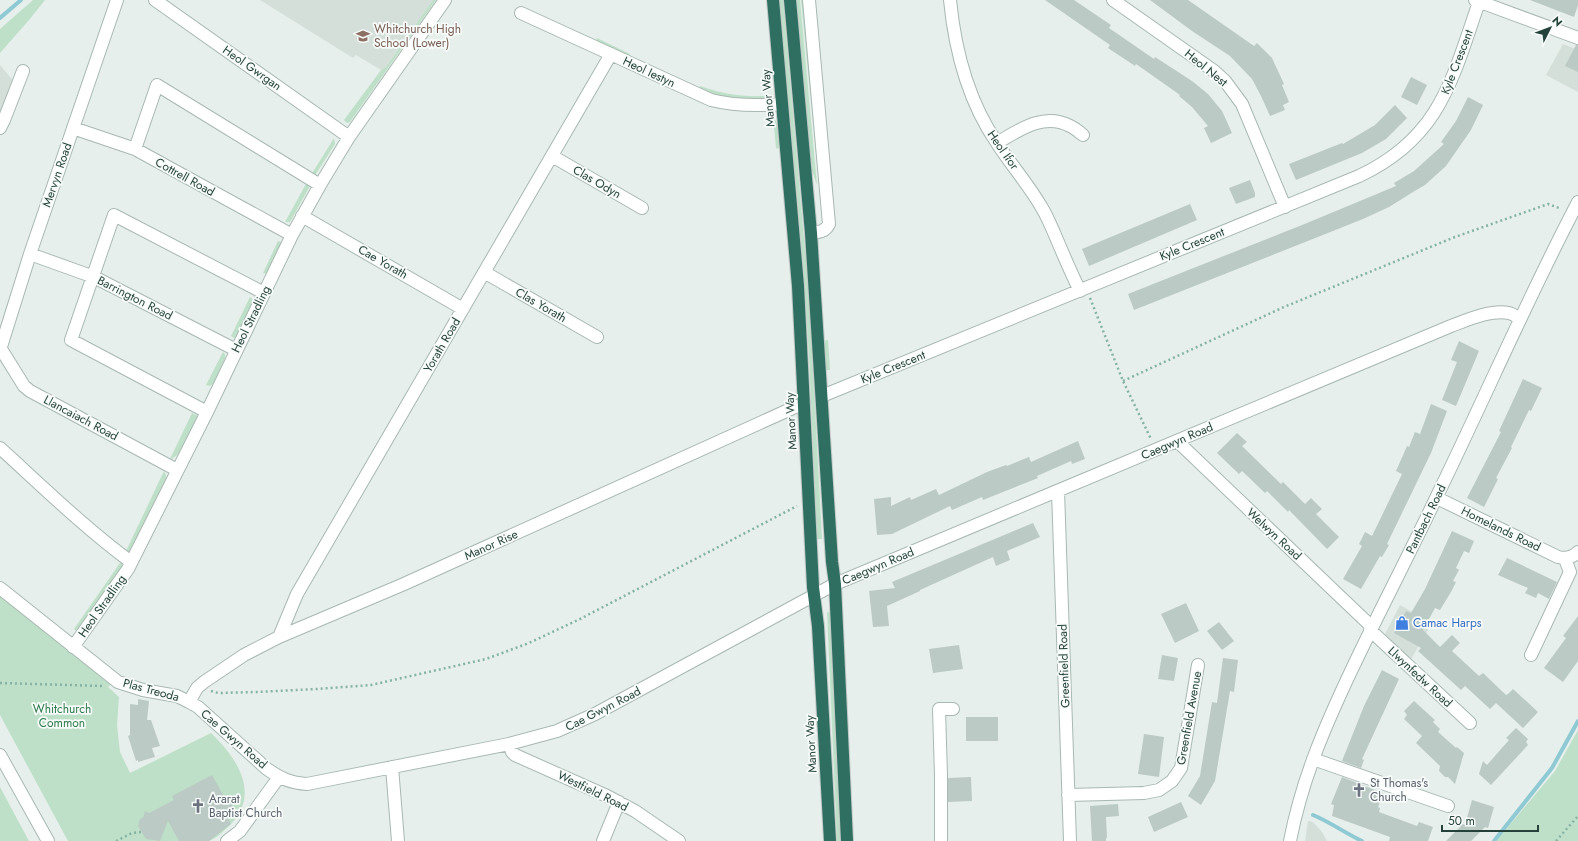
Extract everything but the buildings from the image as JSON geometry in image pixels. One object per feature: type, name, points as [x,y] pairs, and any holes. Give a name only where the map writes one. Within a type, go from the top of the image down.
[{"type":"highway","name":"Manor Way","points":[[773,0],[793,222],[814,596],[818,618],[830,841]]},
{"type":"highway","points":[[790,0],[811,233],[832,562],[835,584],[848,841]]},
{"type":"street","name":"Mervyn Road","points":[[0,350],[3,329],[117,0]]},
{"type":"street","name":"Heol Gwrgan","points":[[155,0],[349,136]]},
{"type":"street","name":"Heol Stradling","points":[[73,647],[122,578],[131,562],[207,412],[302,216],[349,136],[445,0]]},
{"type":"street","points":[[809,0],[829,224],[823,231],[811,233]]},
{"type":"street","name":"Heol Ifor","points":[[950,0],[954,33],[966,80],[976,105],[997,143],[1044,210],[1084,294]]},
{"type":"street","name":"Heol Nest","points":[[1113,0],[1214,71],[1225,81],[1242,104],[1285,207]]},
{"type":"street","points":[[1477,1],[1578,38]]},
{"type":"street","name":"Kyle Crescent","points":[[822,396],[1084,294],[1373,170],[1400,151],[1416,137],[1428,123],[1444,95],[1477,1]]},
{"type":"street","name":"Heol Iestyn","points":[[521,13],[711,100],[726,104],[748,106],[782,104]]},
{"type":"street","name":"Yorath Road","points":[[279,637],[297,594],[611,54]]},
{"type":"street","points":[[0,128],[23,71]]},
{"type":"street","points":[[135,149],[157,85],[320,185]]},
{"type":"street","points":[[997,143],[1031,124],[1044,121],[1058,121],[1064,123],[1083,135]]},
{"type":"street","name":"Cottrell Road","points":[[73,128],[135,149],[292,235]]},
{"type":"street","name":"Clas Odyn","points":[[552,156],[642,208]]},
{"type":"street","name":"Pantbach Road","points":[[1290,841],[1296,810],[1312,759],[1341,693],[1436,498],[1520,319],[1578,202]]},
{"type":"street","points":[[207,412],[71,340],[94,277],[114,215],[264,293]]},
{"type":"street","name":"Cae Yorath","points":[[302,216],[463,309]]},
{"type":"street","name":"Barrington Road","points":[[30,254],[94,277],[236,350]]},
{"type":"street","name":"Clas Yorath","points":[[484,272],[597,337]]},
{"type":"street","name":"Caegwyn Road","points":[[835,584],[1472,318],[1501,312],[1509,313],[1520,319]]},
{"type":"street","name":"Llancaiach Road","points":[[0,350],[24,386],[30,391],[177,470]]},
{"type":"street","name":"Manor Rise","points":[[190,702],[197,688],[213,675],[244,655],[279,637],[404,584],[804,403]]},
{"type":"street","name":"Welwyn Road","points":[[1177,441],[1371,629]]},
{"type":"street","points":[[0,448],[68,510],[112,548],[131,562]]},
{"type":"street","name":"Greenfield Road","points":[[1058,491],[1070,841]]},
{"type":"street","name":"Homelands Road","points":[[1436,498],[1565,559]]},
{"type":"street","points":[[1531,655],[1570,572],[1565,559],[1578,552]]},
{"type":"street","name":"Cae Gwyn Road","points":[[190,702],[198,707],[261,764],[279,777],[296,784],[307,784],[509,744],[557,731],[576,724],[835,584]]},
{"type":"street","name":"Plas Treoda","points":[[0,588],[118,682],[137,688],[172,695],[190,702]]},
{"type":"street","name":"Llwynfedw Road","points":[[1371,629],[1470,723]]},
{"type":"street","name":"Greenfield Avenue","points":[[1068,795],[1144,793],[1159,790],[1172,781],[1181,768],[1198,665]]},
{"type":"street","points":[[941,841],[941,776],[938,709],[953,709]]},
{"type":"street","name":"Westfield Road","points":[[509,744],[515,755],[620,802],[679,841]]},
{"type":"street","points":[[0,755],[48,841]]},
{"type":"street","points":[[1312,759],[1448,806]]},
{"type":"street","points":[[392,767],[398,841]]},
{"type":"street","name":"Cae Gwyn Road","points":[[228,841],[240,831],[279,777]]},
{"type":"street","points":[[603,841],[620,802]]},
{"type":"path","points":[[1124,381],[1284,307],[1454,237],[1548,204],[1559,208]]},
{"type":"path","points":[[1084,294],[1152,442]]},
{"type":"path","points":[[197,688],[218,693],[317,689],[371,684],[486,659],[529,644],[784,513]]},
{"type":"path","points":[[0,683],[107,686]]},
{"type":"path","points":[[1556,841],[1578,816]]},
{"type":"path","points":[[116,841],[132,833],[142,832]]},
{"type":"shaded area","name":"Whitchurch High School (Lower)","points":[[260,0],[433,0],[386,67],[381,70],[356,55],[353,58]]},
{"type":"shaded area","points":[[1563,44],[1578,50],[1578,92],[1546,75]]},
{"type":"shaded area","points":[[0,65],[15,83],[0,122]]},
{"type":"shaded area","points":[[1400,605],[1432,623],[1410,661],[1384,636]]},
{"type":"shaded area","points":[[1308,821],[1313,822],[1322,832],[1327,841],[1305,841]]},
{"type":"green space","points":[[33,0],[45,0],[0,53],[0,29]]},
{"type":"green space","points":[[433,0],[436,0],[350,122],[347,123],[344,120],[381,70],[386,67]]},
{"type":"green space","points":[[779,0],[783,0],[809,295],[822,539],[817,539],[809,357],[803,264]]},
{"type":"green space","points":[[796,0],[800,0],[817,185],[811,168]]},
{"type":"green space","points":[[801,0],[805,0],[823,192],[819,184]]},
{"type":"green space","points":[[597,38],[630,54],[629,57],[596,41]]},
{"type":"green space","points":[[700,86],[732,94],[766,96],[766,98],[764,100],[728,99],[698,90]]},
{"type":"green space","points":[[773,116],[779,132],[780,142],[778,149],[776,148]]},
{"type":"green space","points":[[334,138],[335,144],[314,177],[311,175]]},
{"type":"green space","points":[[307,182],[310,186],[290,222],[285,222]]},
{"type":"green space","points":[[278,241],[283,243],[268,274],[263,273]]},
{"type":"green space","points":[[250,297],[254,301],[236,337],[234,338],[231,336]]},
{"type":"green space","points":[[828,340],[830,370],[826,370],[824,343]]},
{"type":"green space","points":[[223,352],[225,354],[225,358],[213,384],[210,386],[206,385]]},
{"type":"green space","points":[[192,413],[198,416],[190,434],[179,453],[170,459]]},
{"type":"green space","points":[[164,471],[167,479],[130,554],[125,553]]},
{"type":"green space","points":[[122,560],[125,565],[78,632],[74,629]]},
{"type":"green space","name":"Whitchurch Common","points":[[0,596],[111,684],[108,687],[119,697],[117,725],[120,752],[130,773],[211,733],[221,743],[237,766],[245,790],[243,802],[238,815],[228,827],[216,837],[208,841],[68,841],[0,715]]},
{"type":"green space","points":[[827,612],[830,613],[841,841],[837,841]]},
{"type":"green space","points":[[1578,730],[1578,841],[1496,841],[1555,771]]},
{"type":"green space","points":[[0,787],[29,841],[0,841]]},
{"type":"waterway","points":[[0,18],[21,0]]},
{"type":"waterway","points":[[1494,841],[1552,768],[1578,721]]},
{"type":"waterway","points":[[1313,815],[1362,841]]},
{"type":"place","name":"Whitchurch High School (Lower)","points":[[363,36]]},
{"type":"place","name":"Camac Harps","points":[[1402,623]]},
{"type":"place","name":"St Thomas's Church","points":[[1359,790]]},
{"type":"place","name":"Ararat Baptist Church","points":[[198,806]]}]
